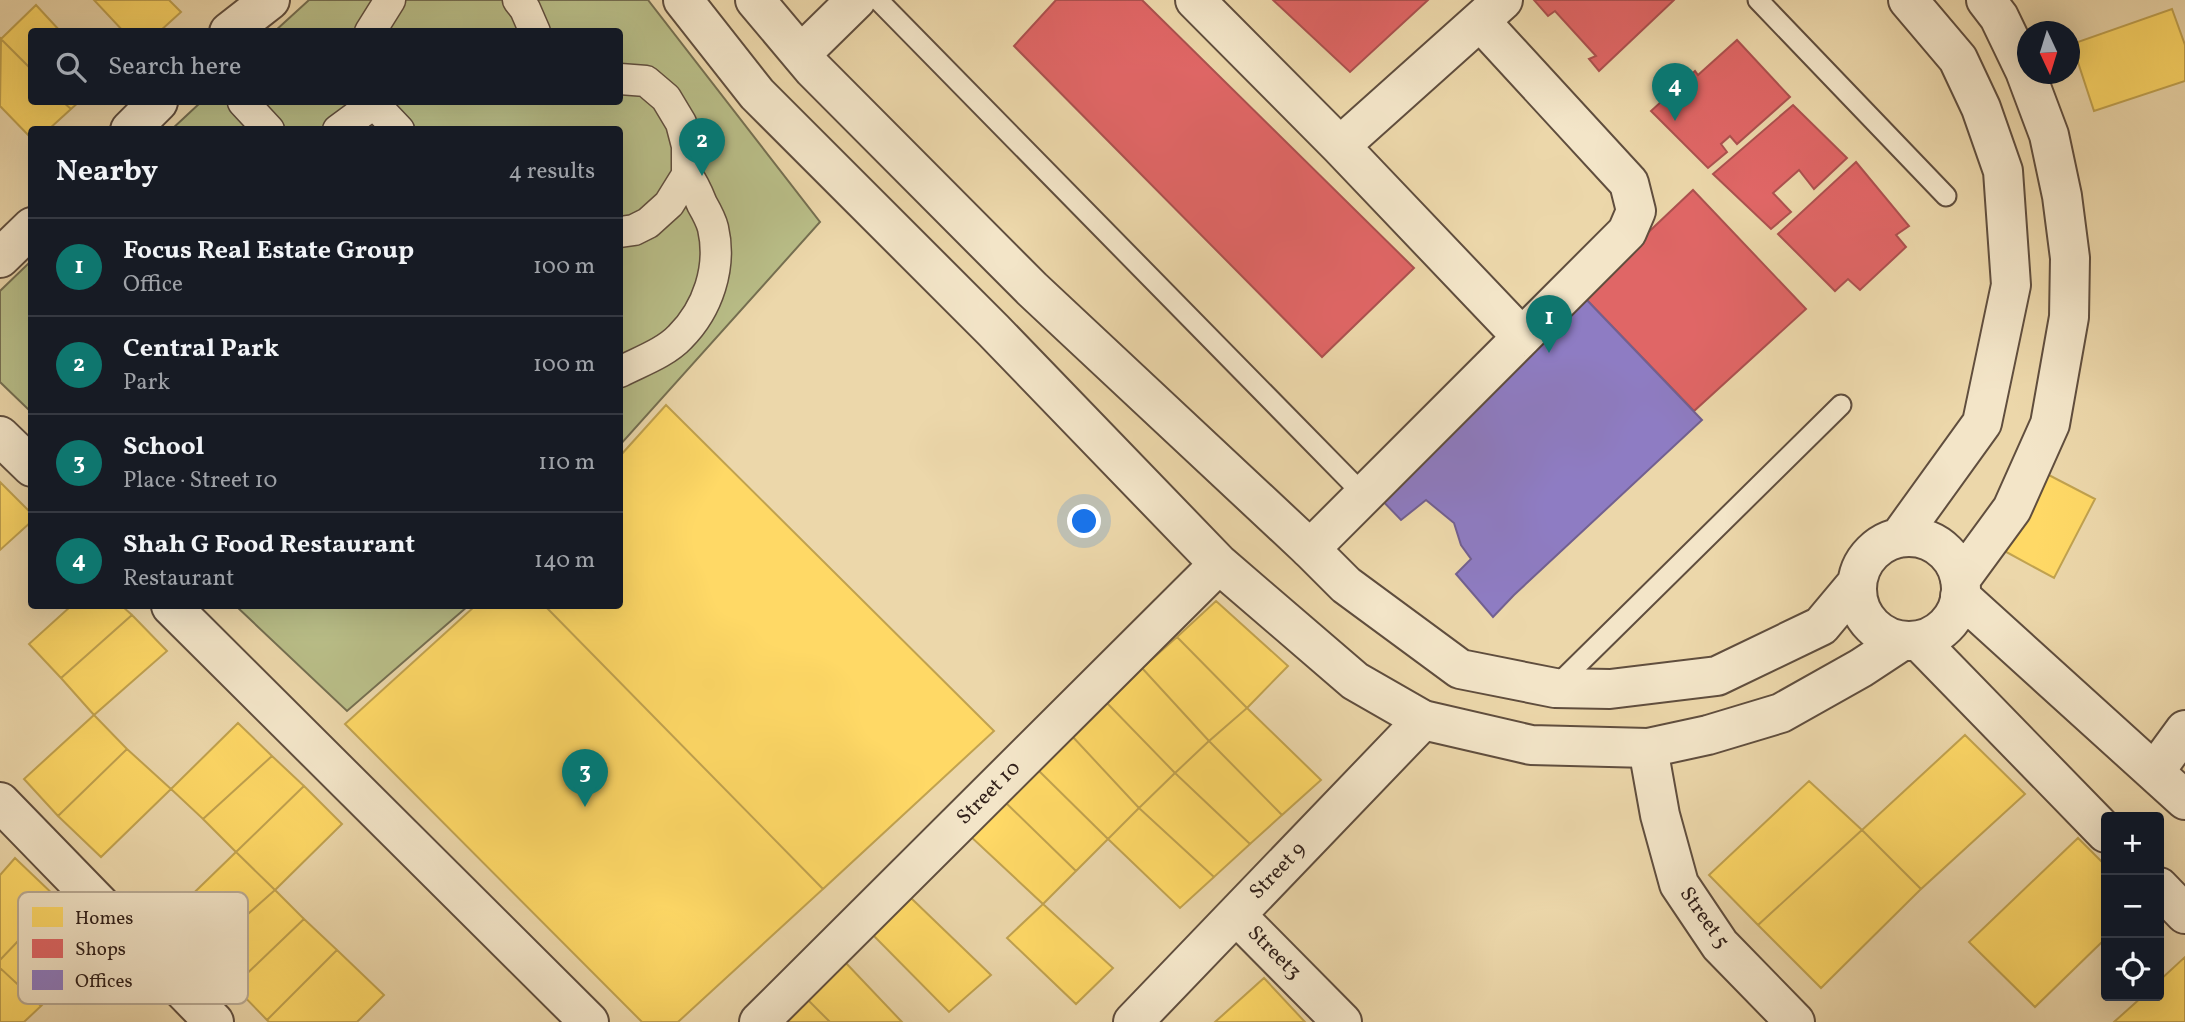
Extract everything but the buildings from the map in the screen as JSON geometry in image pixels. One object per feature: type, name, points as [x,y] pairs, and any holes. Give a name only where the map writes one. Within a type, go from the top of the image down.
[{"type":"street","points":[[233,28],[270,0]]},
{"type":"street","points":[[372,28],[390,0]]},
{"type":"street","points":[[518,0],[526,9],[533,28]]},
{"type":"street","points":[[683,0],[757,94],[993,330],[1219,564],[1355,681],[1423,720],[1531,745],[1648,748],[1708,735],[1781,713],[1910,641],[1934,635],[1947,625],[1956,612],[1960,588],[1954,564],[1945,551],[1931,542],[1915,538],[1899,538],[1883,544],[1870,554],[1861,567],[1857,600],[1868,621],[1886,636],[1910,641],[2101,828]]},
{"type":"street","points":[[755,0],[801,54],[1032,289],[1346,585],[1460,669],[1555,688],[1610,689],[1717,676],[1821,626],[1857,583]]},
{"type":"street","points":[[801,54],[856,0]]},
{"type":"street","points":[[1899,538],[1982,423],[2011,285],[2003,171],[1981,108],[1958,59],[1908,0]]},
{"type":"street","points":[[1960,588],[2012,509],[2050,424],[2069,317],[2068,246],[2062,196],[2049,135],[2025,71],[1999,17],[1986,0]]},
{"type":"street","points":[[1199,2],[1522,337]]},
{"type":"street","points":[[1310,549],[1627,232],[1636,211],[1629,183],[1491,10],[1340,146]]},
{"type":"street","points":[[623,79],[646,81],[666,98],[681,123],[687,146],[687,175],[713,227],[716,257],[711,288],[698,316],[679,339],[623,370]]},
{"type":"street","points":[[134,126],[155,105]]},
{"type":"street","points":[[246,105],[265,126]]},
{"type":"street","points":[[343,126],[372,105]]},
{"type":"street","points":[[378,105],[395,126]]},
{"type":"street","points":[[623,232],[648,223],[669,204],[687,175]]},
{"type":"street","points":[[0,258],[28,231]]},
{"type":"street","points":[[993,330],[1032,289]]},
{"type":"street","points":[[0,436],[28,463]]},
{"type":"street","name":"Street 10","points":[[759,1022],[1219,564]]},
{"type":"street","points":[[1960,588],[2185,800]]},
{"type":"street","points":[[174,609],[589,1022]]},
{"type":"street","name":"Street 9","points":[[1133,1022],[1423,720]]},
{"type":"street","points":[[2155,771],[2185,730]]},
{"type":"street","name":"Street 5","points":[[1648,748],[1660,816],[1679,884],[1720,945],[1796,1022]]},
{"type":"street","points":[[0,802],[88,892]]},
{"type":"street","points":[[2164,892],[2185,914]]},
{"type":"street","name":"Street3","points":[[1236,915],[1342,1022]]},
{"type":"street","points":[[196,1004],[214,1022]]},
{"type":"lane","points":[[878,0],[1364,495]]},
{"type":"lane","points":[[1758,0],[1946,196]]},
{"type":"lane","points":[[1555,688],[1841,405]]},
{"type":"green space","points":[[309,0],[648,0],[820,222],[623,442],[623,126],[175,126],[198,105],[623,105],[623,28],[278,28]]},
{"type":"green space","points":[[28,264],[28,409],[0,382],[0,291]]},
{"type":"green space","points":[[239,609],[465,609],[347,711]]},
{"type":"place","name":"Shah G Food Restaurant","points":[[1675,121]]},
{"type":"place","name":"Central Park","points":[[702,176]]},
{"type":"place","name":"Focus Real Estate Group","points":[[1549,353]]},
{"type":"place","name":"School","points":[[585,807]]}]
